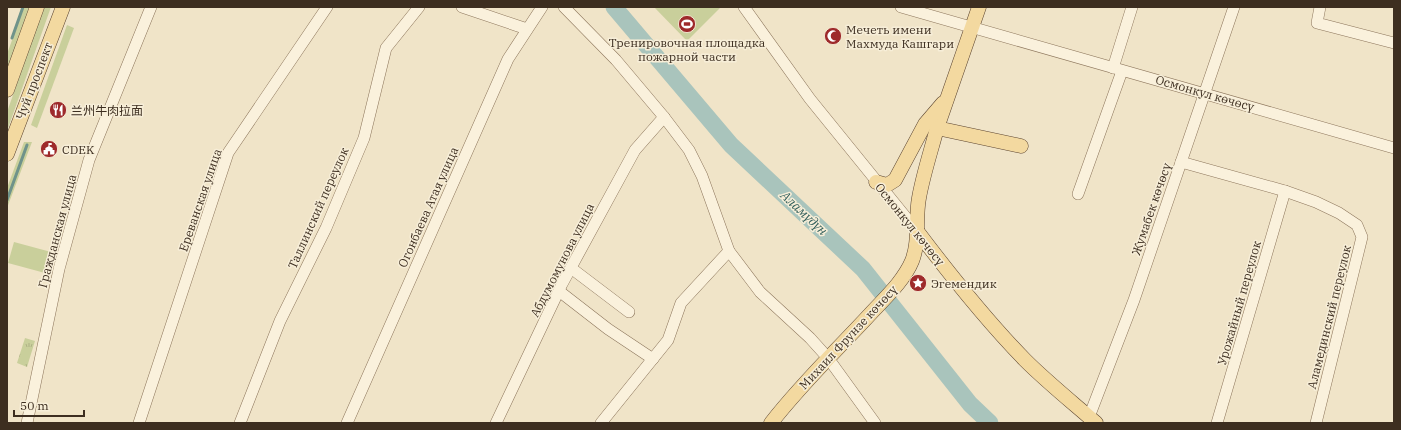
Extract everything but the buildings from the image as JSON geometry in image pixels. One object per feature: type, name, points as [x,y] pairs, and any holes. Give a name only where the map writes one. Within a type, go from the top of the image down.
[{"type":"main road","name":"Чуй проспект","points":[[7,90],[37,7]]},
{"type":"main road","name":"Чуй проспект","points":[[7,154],[63,7]]},
{"type":"main road","name":"Михаил Фрунзе көчөсү","points":[[771,423],[790,399],[899,283],[913,259],[917,231],[918,198],[948,96],[978,7]]},
{"type":"main road","name":"Михаил Фрунзе көчөсү","points":[[876,182],[887,185],[895,180],[925,124],[948,96]]},
{"type":"main road","points":[[938,128],[1021,146]]},
{"type":"main road","name":"Осмонкул көчөсү","points":[[917,231],[996,329],[1051,385],[1092,420]]},
{"type":"street","name":"Гражданская улица","points":[[26,423],[59,270],[89,160],[151,7]]},
{"type":"street","name":"Ереванская улица","points":[[139,423],[228,153],[327,7]]},
{"type":"street","name":"Таллинский переулок","points":[[240,423],[280,321],[326,228],[364,138],[386,48],[419,7]]},
{"type":"street","points":[[462,7],[527,29]]},
{"type":"street","name":"Огонбаева Атая улица","points":[[347,423],[505,67],[527,29],[542,7]]},
{"type":"street","points":[[564,7],[616,60],[664,117],[689,150],[702,176],[729,251],[760,292],[810,338],[828,358],[875,423]]},
{"type":"street","name":"Осмонкул көчөсү","points":[[744,7],[810,99],[917,231]]},
{"type":"street","name":"Осмонкул көчөсү","points":[[901,7],[1117,69],[1204,92],[1394,148]]},
{"type":"street","points":[[1078,194],[1117,69],[1132,7]]},
{"type":"street","name":"Жумабек көчөсү","points":[[1092,420],[1234,7]]},
{"type":"street","points":[[1320,7],[1317,23],[1394,43]]},
{"type":"street","name":"Абдумомунова улица","points":[[496,423],[571,268],[635,150],[664,117]]},
{"type":"street","name":"Аламединский переулок","points":[[1181,162],[1285,191],[1316,202],[1339,213],[1357,225],[1362,237],[1316,423]]},
{"type":"street","name":"Урожайный переулок","points":[[1217,423],[1285,191]]},
{"type":"street","points":[[601,423],[668,340],[681,303],[729,251]]},
{"type":"street","points":[[571,268],[629,312]]},
{"type":"street","points":[[559,292],[608,329],[653,359]]},
{"type":"green space","points":[[24,7],[31,7],[7,73],[7,54]]},
{"type":"green space","points":[[44,7],[51,7],[7,131],[7,112]]},
{"type":"green space","name":"Тренировочная площадка пожарной части","points":[[654,7],[721,7],[687,41]]},
{"type":"green space","points":[[67,25],[74,28],[37,128],[31,125]]},
{"type":"green space","points":[[24,142],[32,142],[7,208],[7,188]]},
{"type":"green space","points":[[14,242],[51,252],[45,273],[8,263]]},
{"type":"green space","points":[[25,338],[35,341],[27,367],[17,363]]},
{"type":"waterway","points":[[12,38],[23,7]]},
{"type":"waterway","name":"Аламүдүн","points":[[614,7],[731,145],[863,269],[970,404],[990,423]]},
{"type":"waterway","points":[[7,200],[27,145]]},
{"type":"place","name":"Тренировочная площадка пожарной части","points":[[687,24]]},
{"type":"place","name":"Мечеть имени Махмуда Кашгари","points":[[833,36]]},
{"type":"place","name":"兰州牛肉拉面","points":[[58,110]]},
{"type":"place","name":"CDEK","points":[[49,149]]},
{"type":"place","name":"Эгемендик","points":[[918,283]]}]
